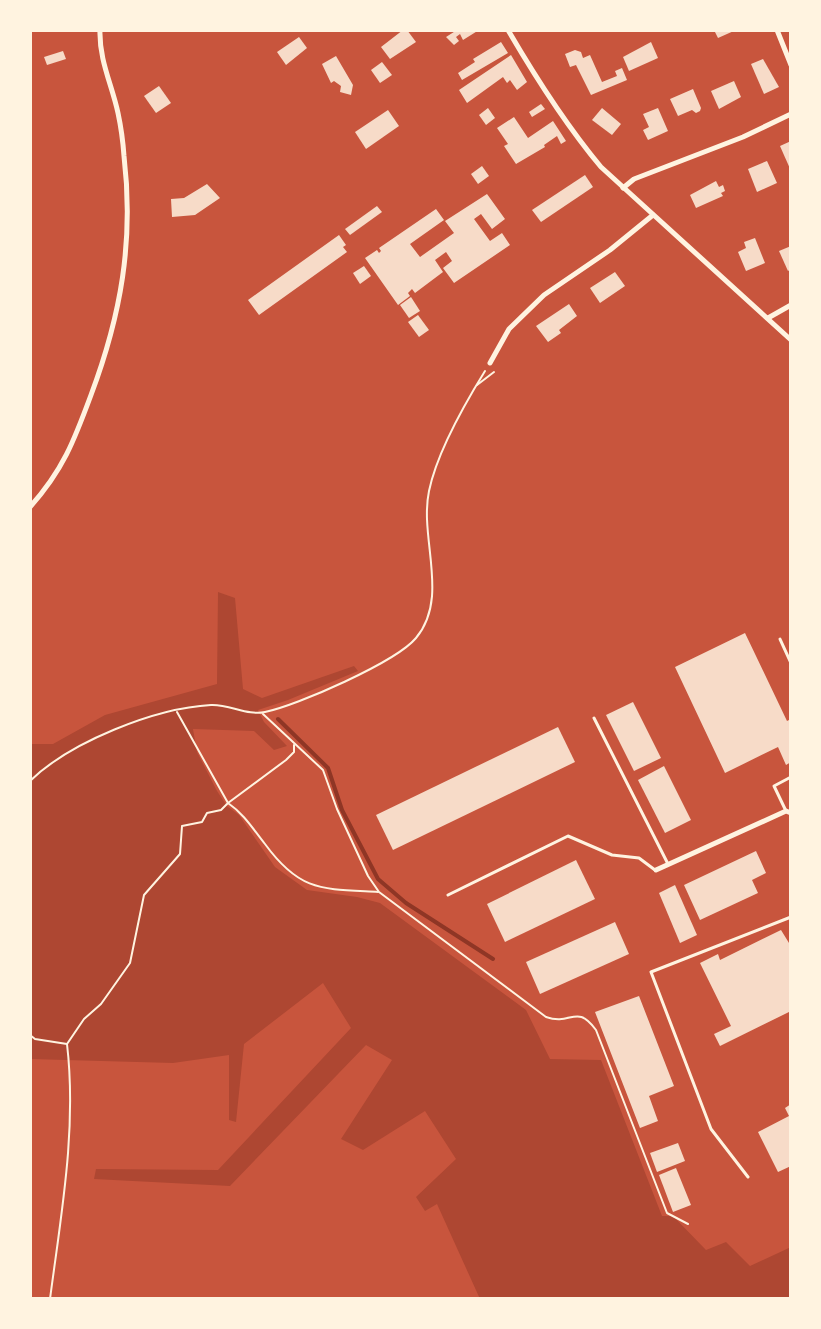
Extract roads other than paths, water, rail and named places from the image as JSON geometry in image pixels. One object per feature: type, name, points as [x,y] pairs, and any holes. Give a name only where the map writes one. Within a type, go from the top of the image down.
[{"type":"street","points":[[30,507],[53,481],[72,447],[104,360],[118,310],[127,253],[128,188],[124,154],[118,112],[104,67],[100,30]]},
{"type":"street","points":[[508,30],[576,136],[623,188],[791,340]]},
{"type":"street","points":[[777,30],[791,65]]},
{"type":"street","points":[[623,188],[634,179],[743,137],[791,114]]},
{"type":"street","points":[[490,363],[509,329],[544,295],[610,250],[653,215]]},
{"type":"street","points":[[768,318],[791,305]]},
{"type":"street","points":[[656,870],[788,812]]},
{"type":"lane","points":[[780,639],[791,663]]},
{"type":"lane","points":[[594,718],[668,864]]},
{"type":"lane","points":[[788,812],[774,786],[791,777]]},
{"type":"lane","points":[[448,895],[568,836],[612,855],[639,858],[656,870]]},
{"type":"lane","points":[[748,1177],[711,1129],[651,972],[791,917]]},
{"type":"waterway","points":[[278,719],[328,768],[342,810],[378,879],[406,903],[493,959]]}]
